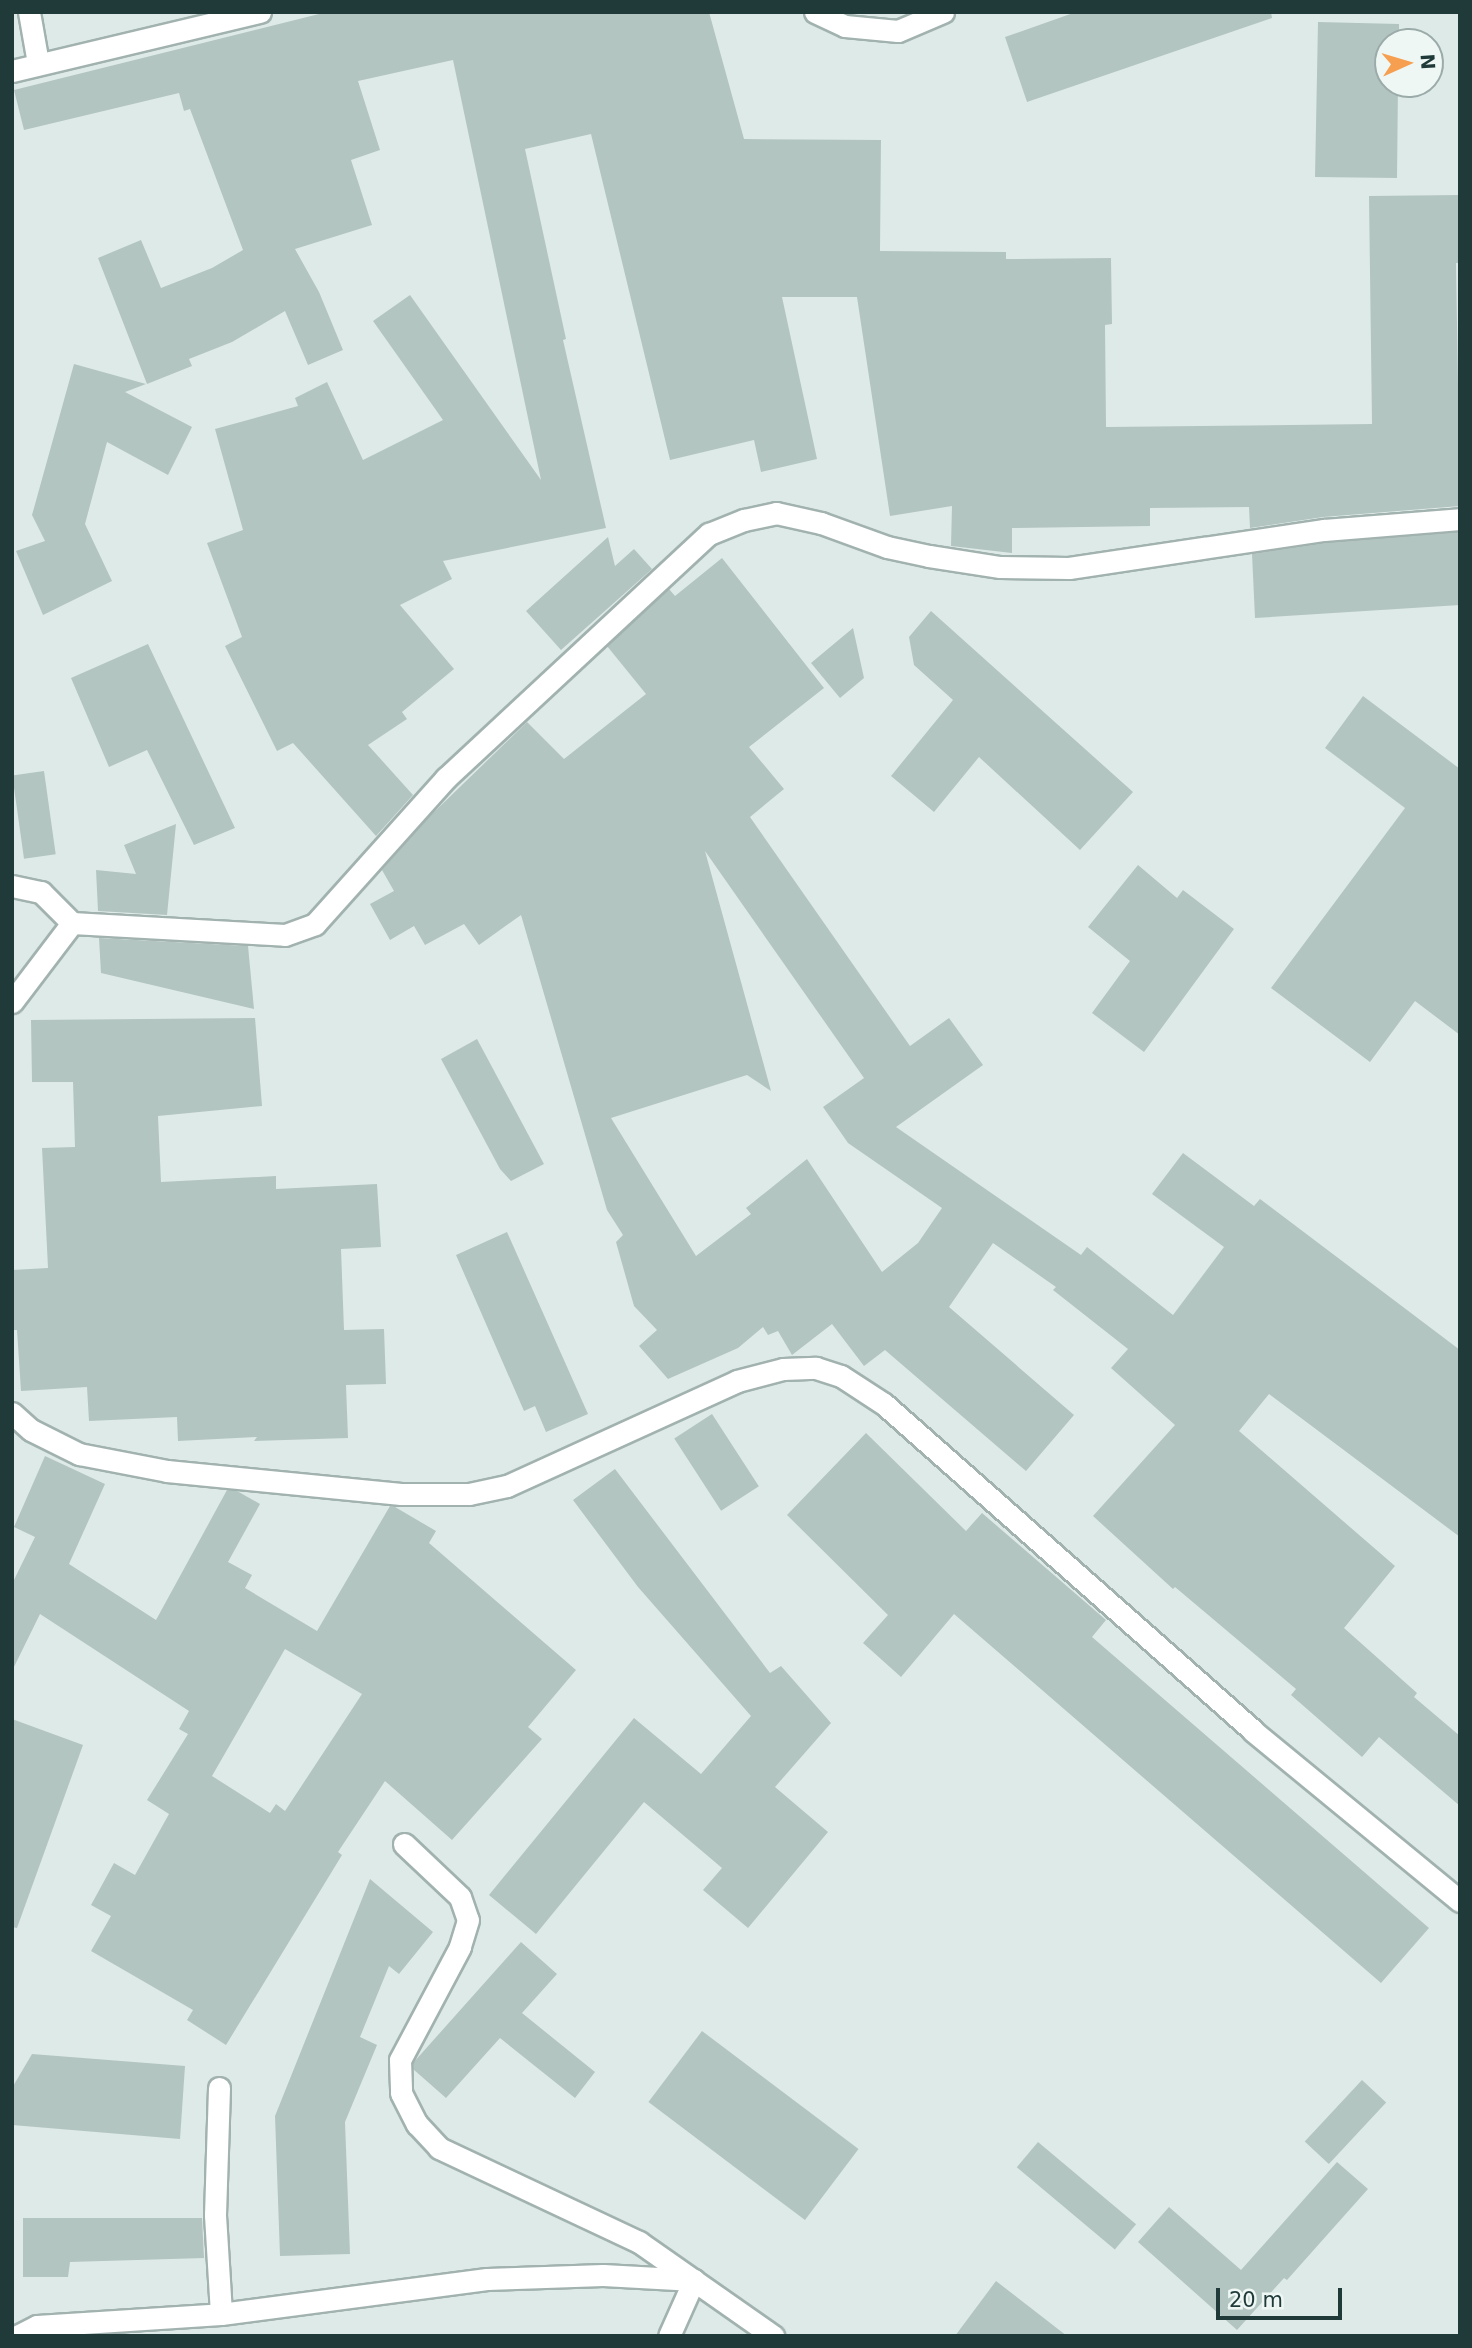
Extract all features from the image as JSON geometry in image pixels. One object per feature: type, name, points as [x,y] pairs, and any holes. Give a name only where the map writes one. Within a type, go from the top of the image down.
[{"type":"street","points":[[29,12],[38,63]]},
{"type":"street","points":[[12,71],[260,12]]},
{"type":"street","points":[[815,12],[845,26],[898,31],[943,12]]},
{"type":"street","points":[[12,886],[41,892],[72,923],[229,934],[285,935],[315,924],[446,778],[709,534],[744,520],[776,513],[821,523],[887,547],[929,556],[1000,567],[1069,568],[1324,530],[1460,519]]},
{"type":"street","points":[[12,1002],[72,923]]},
{"type":"street","points":[[12,1413],[31,1430],[79,1454],[167,1471],[401,1494],[469,1494],[507,1486],[737,1381],[783,1369],[816,1368],[841,1376],[884,1404],[1253,1731],[1460,1900]]},
{"type":"street","points":[[404,1844],[460,1897],[468,1920],[460,1947],[400,2060],[401,2093],[417,2124],[439,2148],[639,2242],[773,2336]]},
{"type":"street","points":[[219,2088],[215,2215],[221,2314]]},
{"type":"street","points":[[17,2336],[37,2326],[221,2314],[487,2279],[603,2275],[694,2280]]},
{"type":"street","points":[[669,2336],[694,2280]]},
{"type":"building","points":[[327,12],[709,12],[744,139],[881,140],[880,251],[1006,252],[1006,259],[1111,258],[1112,324],[1105,325],[1106,427],[1372,424],[1369,196],[1460,195],[1460,263],[1456,263],[1460,506],[1323,517],[1250,528],[1249,507],[1150,508],[1150,526],[1012,528],[1012,553],[951,546],[952,506],[890,516],[857,297],[782,297],[817,459],[761,472],[754,440],[670,460],[591,134],[525,149],[566,339],[563,340],[606,528],[443,561],[452,579],[400,605],[454,669],[402,712],[407,719],[368,745],[413,795],[376,836],[293,743],[277,751],[225,646],[242,637],[207,543],[243,530],[215,429],[298,406],[295,398],[327,382],[363,460],[443,420],[373,321],[410,295],[541,480],[453,60],[358,81],[380,150],[351,160],[372,225],[295,249],[319,292],[343,350],[308,365],[285,311],[232,342],[189,359],[192,366],[147,384],[98,258],[141,240],[161,288],[212,268],[243,250],[190,109],[184,111],[179,93],[24,130],[14,90]]},
{"type":"building","points":[[1076,12],[1271,12],[1272,18],[1027,102],[1005,37]]},
{"type":"building","points":[[1318,22],[1399,24],[1399,28],[1374,28],[1374,98],[1398,98],[1397,178],[1315,177]]},
{"type":"building","points":[[74,364],[146,384],[125,392],[192,427],[168,475],[107,442],[85,524],[112,581],[43,615],[16,551],[45,541],[32,515]]},
{"type":"building","points":[[1460,532],[1460,605],[1255,618],[1252,554],[1326,543]]},
{"type":"building","points":[[608,537],[615,566],[634,549],[652,569],[561,650],[526,611]]},
{"type":"building","points":[[722,558],[824,688],[749,747],[784,789],[750,817],[910,1046],[949,1018],[983,1065],[896,1127],[1081,1255],[1087,1247],[1173,1315],[1224,1247],[1152,1194],[1183,1153],[1254,1206],[1260,1199],[1460,1350],[1460,1537],[1269,1394],[1239,1431],[1395,1566],[1344,1628],[1417,1693],[1414,1697],[1460,1736],[1460,1806],[1379,1737],[1362,1757],[1291,1695],[1296,1689],[1175,1587],[1173,1589],[1093,1516],[1175,1425],[1111,1368],[1128,1349],[1053,1290],[1056,1287],[993,1243],[949,1307],[1074,1415],[1026,1471],[885,1350],[864,1366],[832,1324],[792,1355],[778,1331],[768,1335],[763,1327],[738,1348],[668,1379],[639,1346],[657,1330],[634,1306],[616,1242],[623,1235],[607,1210],[521,915],[479,945],[464,924],[425,945],[414,926],[390,940],[370,904],[394,891],[382,870],[431,815],[527,722],[564,759],[646,694],[607,646],[669,589],[675,596]],"holes":[[[705,851],[864,1078],[823,1107],[848,1143],[942,1208],[918,1243],[882,1272],[807,1159],[746,1208],[751,1214],[696,1256],[611,1118],[747,1075],[771,1091]]]},
{"type":"building","points":[[931,611],[1133,792],[1080,850],[979,757],[934,812],[891,776],[953,700],[914,665],[909,637]]},
{"type":"building","points":[[853,628],[864,678],[840,698],[811,663]]},
{"type":"building","points":[[148,644],[235,828],[194,845],[147,750],[109,767],[71,678]]},
{"type":"building","points":[[1363,696],[1460,769],[1460,1035],[1415,1001],[1370,1062],[1271,988],[1405,808],[1325,748]]},
{"type":"building","points":[[44,771],[56,854],[24,859],[12,775]]},
{"type":"building","points":[[176,824],[167,915],[98,911],[96,870],[136,874],[124,845]]},
{"type":"building","points":[[1138,865],[1177,898],[1183,890],[1234,929],[1144,1052],[1092,1013],[1130,961],[1088,927]]},
{"type":"building","points":[[99,938],[248,946],[254,1009],[101,973]]},
{"type":"building","points":[[255,1018],[262,1106],[158,1116],[161,1182],[276,1176],[276,1189],[377,1184],[381,1247],[341,1249],[344,1330],[384,1329],[386,1384],[346,1385],[348,1438],[254,1441],[257,1437],[178,1441],[177,1417],[89,1421],[87,1387],[21,1391],[17,1330],[12,1330],[12,1270],[48,1268],[42,1148],[75,1147],[73,1082],[32,1082],[31,1020]]},
{"type":"building","points":[[477,1039],[544,1164],[511,1181],[500,1169],[441,1059]]},
{"type":"building","points":[[507,1232],[588,1414],[546,1432],[535,1406],[524,1411],[456,1255]]},
{"type":"building","points":[[712,1414],[759,1486],[721,1511],[674,1439]]},
{"type":"building","points":[[866,1433],[966,1531],[982,1513],[1106,1620],[1092,1637],[1429,1928],[1381,1983],[954,1614],[901,1677],[863,1643],[888,1615],[787,1515]]},
{"type":"building","points":[[45,1456],[105,1484],[69,1564],[156,1620],[227,1490],[237,1491],[260,1504],[228,1562],[252,1575],[245,1588],[317,1631],[390,1506],[395,1507],[436,1531],[429,1543],[576,1670],[528,1727],[542,1739],[452,1840],[385,1781],[338,1852],[342,1855],[226,2045],[187,2020],[193,2010],[91,1951],[111,1916],[91,1905],[114,1863],[135,1875],[169,1814],[147,1800],[188,1734],[179,1729],[189,1711],[40,1614],[12,1671],[12,1584],[35,1537],[14,1527]],"holes":[[[285,1649],[362,1694],[285,1811],[276,1804],[270,1813],[212,1776]]]},
{"type":"building","points":[[615,1469],[770,1673],[781,1666],[831,1723],[775,1787],[828,1832],[748,1928],[703,1890],[722,1868],[644,1802],[536,1934],[489,1895],[634,1718],[701,1774],[751,1716],[638,1587],[573,1500]]},
{"type":"building","points":[[12,1719],[83,1745],[17,1928],[12,1927]]},
{"type":"building","points":[[370,1879],[433,1932],[399,1974],[389,1966],[360,2037],[377,2045],[345,2122],[350,2254],[280,2256],[275,2116]]},
{"type":"building","points":[[521,1942],[557,1974],[522,2013],[595,2072],[575,2098],[500,2038],[446,2098],[413,2069],[413,2063]]},
{"type":"building","points":[[702,2031],[859,2149],[805,2220],[648,2102]]},
{"type":"building","points":[[32,2054],[185,2066],[180,2139],[12,2125],[12,2088]]},
{"type":"building","points":[[1362,2080],[1386,2103],[1329,2164],[1305,2141]]},
{"type":"building","points":[[1038,2142],[1136,2224],[1115,2250],[1017,2167]]},
{"type":"building","points":[[1337,2162],[1368,2189],[1287,2280],[1284,2278],[1237,2330],[1138,2242],[1169,2207],[1241,2270]]},
{"type":"building","points":[[23,2218],[202,2218],[204,2258],[70,2262],[68,2277],[23,2277]]},
{"type":"building","points":[[996,2281],[1067,2336],[955,2336]]}]
